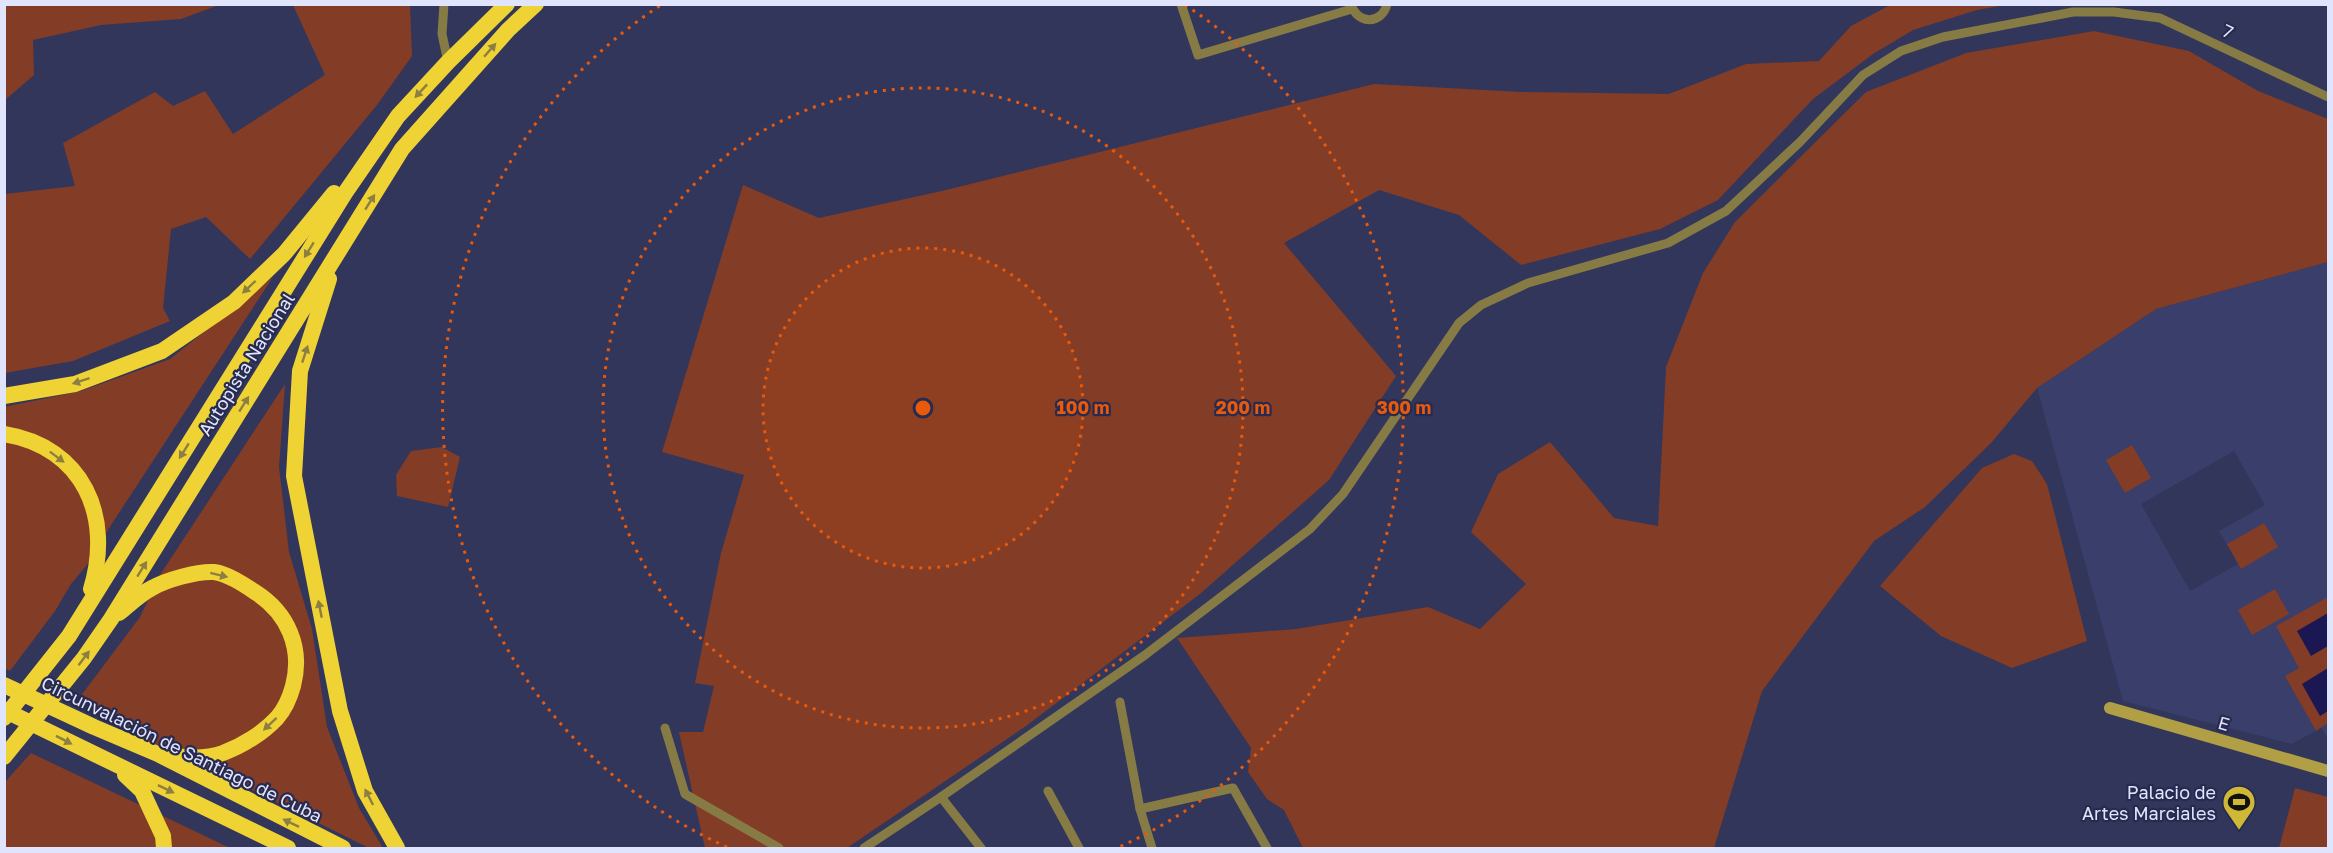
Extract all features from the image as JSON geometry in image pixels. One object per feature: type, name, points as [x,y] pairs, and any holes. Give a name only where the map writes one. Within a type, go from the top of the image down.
[{"type":"highway","name":"Autopista Nacional","points":[[4,718],[69,636],[345,193],[398,116],[448,62],[507,4]]},
{"type":"highway","name":"Autopista Nacional","points":[[4,757],[84,658],[111,619],[402,149],[508,30],[536,4]]},
{"type":"highway","points":[[4,396],[75,384],[162,351],[234,302],[284,254],[398,116]]},
{"type":"highway","points":[[341,248],[323,295],[300,371],[294,476],[340,711],[365,791],[397,849]]},
{"type":"highway","points":[[4,434],[20,437],[44,447],[72,468],[89,494],[98,526],[98,564],[88,598],[69,636]]},
{"type":"highway","points":[[111,619],[152,588],[183,576],[214,572],[238,581],[267,600],[286,623],[295,644],[297,671],[290,695],[278,717],[261,733],[224,752],[201,758],[160,755]]},
{"type":"highway","name":"Circunvalación de Santiago de Cuba","points":[[4,684],[94,727],[160,755],[343,849]]},
{"type":"highway","points":[[4,710],[288,849]]},
{"type":"highway","points":[[113,764],[142,791],[163,836],[165,849]]},
{"type":"street","points":[[444,4],[442,34],[448,62]]},
{"type":"street","points":[[1181,4],[1198,55],[1352,7],[1360,18],[1372,20],[1383,14],[1387,4]]},
{"type":"street","name":"7","points":[[864,849],[1181,628],[1310,529],[1343,495],[1459,323],[1481,305],[1528,283],[1668,243],[1726,211],[1800,142],[1863,75],[1901,51],[1943,38],[2073,12],[2114,12],[2160,18],[2328,98]]},
{"type":"street","points":[[1120,702],[1140,809],[1152,849]]},
{"type":"street","name":"E","points":[[2110,708],[2328,771]]},
{"type":"street","points":[[664,728],[685,794],[779,849]]},
{"type":"street","points":[[1140,809],[1233,788],[1267,849]]},
{"type":"street","points":[[1048,791],[1079,849]]},
{"type":"street","points":[[941,797],[981,849]]},
{"type":"shaded area","points":[[5,4],[219,5],[181,19],[101,25],[33,40],[34,75],[5,100]]},
{"type":"shaded area","points":[[293,5],[410,5],[412,56],[377,105],[250,259],[206,217],[171,229],[163,308],[170,321],[73,361],[5,373],[5,194],[75,186],[63,143],[155,92],[173,106],[205,91],[233,134],[325,75]]},
{"type":"shaded area","points":[[1890,5],[2005,5],[1977,10],[1913,30],[1873,54],[1813,99],[1718,200],[1660,229],[1521,265],[1459,215],[1379,190],[1284,243],[1396,376],[1329,480],[1200,594],[1026,726],[847,848],[705,848],[679,732],[703,732],[714,686],[695,683],[721,553],[744,475],[662,452],[743,185],[819,218],[946,190],[1374,84],[1521,92],[1669,94],[1746,64],[1819,61],[1851,26]]},
{"type":"shaded area","points":[[2094,31],[2189,51],[2258,91],[2328,119],[2328,262],[2156,309],[2037,388],[1992,442],[1925,507],[1874,541],[1762,691],[1714,848],[1303,848],[1284,810],[1267,799],[1248,772],[1251,748],[1177,638],[1296,629],[1428,607],[1480,629],[1526,584],[1471,532],[1498,474],[1550,442],[1614,518],[1658,526],[1666,367],[1703,273],[1735,222],[1866,92],[1966,53]]},
{"type":"shaded area","points":[[2328,262],[2328,739],[2321,728],[2292,744],[2123,701],[2037,388],[2156,309]],"holes":[[[2234,451],[2265,505],[2219,531],[2238,564],[2190,591],[2141,504]]]},
{"type":"shaded area","points":[[273,277],[100,542],[91,560],[71,584],[55,611],[10,671],[4,668],[4,407],[81,391],[170,359]]},
{"type":"shaded area","points":[[285,384],[279,467],[289,552],[312,629],[327,727],[359,808],[383,848],[369,848],[171,750],[156,747],[80,697],[140,617],[160,575]]},
{"type":"shaded area","points":[[2132,445],[2151,478],[2125,493],[2106,460]]},
{"type":"shaded area","points":[[442,447],[460,457],[448,507],[397,496],[396,475],[411,451]]},
{"type":"shaded area","points":[[2014,454],[2032,461],[2047,484],[2087,641],[2012,668],[1941,636],[1880,586],[1982,468]]},
{"type":"shaded area","points":[[2264,523],[2278,547],[2241,569],[2227,544]]},
{"type":"shaded area","points":[[2275,589],[2289,614],[2252,635],[2238,610]]},
{"type":"shaded area","points":[[2328,597],[2328,723],[2316,731],[2285,676],[2299,668],[2276,626]]},
{"type":"shaded area","points":[[2328,613],[2328,646],[2311,656],[2297,631]]},
{"type":"shaded area","points":[[2328,668],[2328,711],[2320,716],[2302,684]]},
{"type":"shaded area","points":[[31,753],[230,848],[5,848],[5,782]]},
{"type":"shaded area","points":[[2295,788],[2328,797],[2328,848],[2279,848]]},
{"type":"place","name":"Palacio de Artes Marciales","points":[[2239,831]]}]
